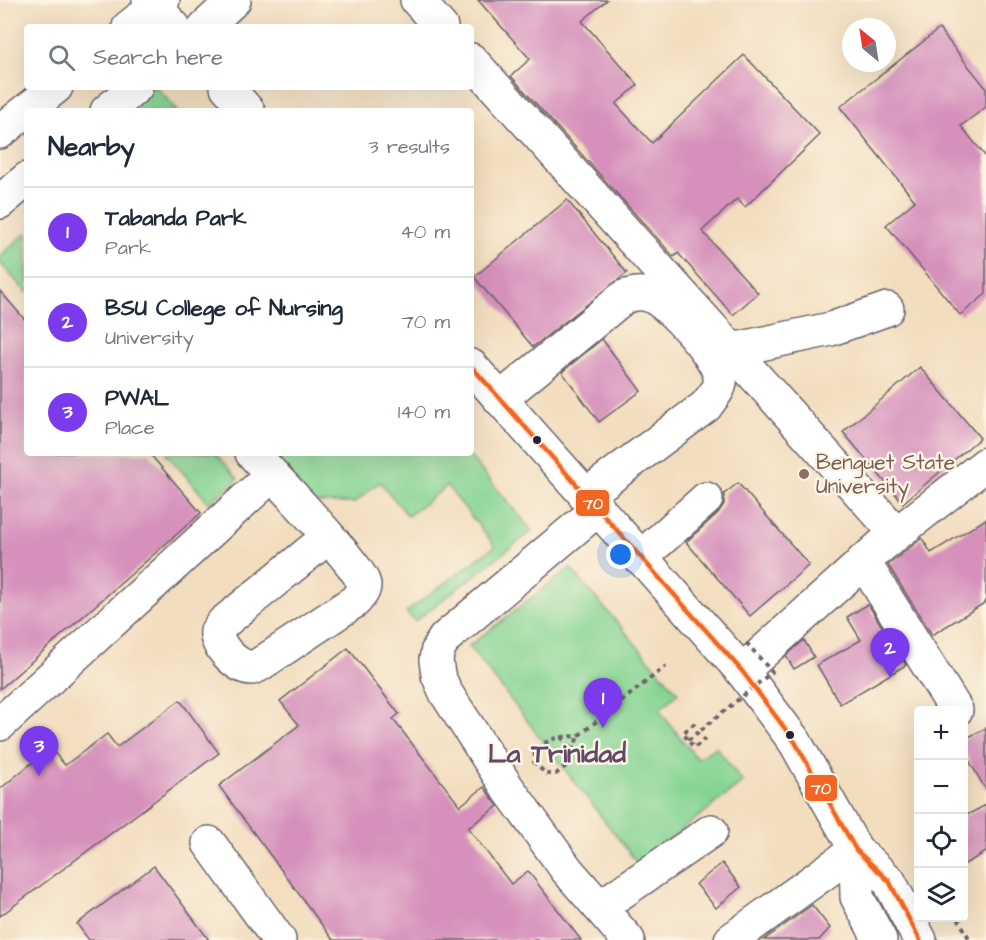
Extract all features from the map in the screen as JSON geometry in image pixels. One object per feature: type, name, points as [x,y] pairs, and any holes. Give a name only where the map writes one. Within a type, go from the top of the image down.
[{"type":"main road","points":[[208,24],[234,0]]},
{"type":"main road","points":[[417,0],[438,24]]},
{"type":"main road","points":[[134,24],[160,8]]},
{"type":"main road","points":[[474,63],[896,533]]},
{"type":"main road","points":[[30,108],[52,90]]},
{"type":"main road","points":[[111,108],[132,90]]},
{"type":"main road","points":[[230,90],[245,108]]},
{"type":"main road","points":[[0,132],[24,113]]},
{"type":"main road","points":[[500,399],[624,297],[638,293],[652,296],[660,302],[710,352],[720,376],[718,389],[706,406],[591,503],[445,638],[438,649],[436,660],[438,675],[446,693],[507,787],[567,870],[628,940]]},
{"type":"main road","points":[[732,350],[831,328],[886,309]]},
{"type":"main road","points":[[474,369],[640,558],[743,656],[856,850],[889,881],[920,940]]},
{"type":"main road","points":[[0,724],[262,464],[328,537]]},
{"type":"main road","points":[[743,656],[986,464]]},
{"type":"main road","points":[[640,558],[706,498]]},
{"type":"main road","points":[[863,561],[953,706]]},
{"type":"main road","points":[[600,907],[711,831]]},
{"type":"main road","points":[[209,843],[279,940]]},
{"type":"main road","points":[[731,940],[856,850]]},
{"type":"main road","points":[[856,850],[857,897],[880,940]]},
{"type":"path","points":[[688,740],[772,672],[743,656]]},
{"type":"path","points":[[578,736],[547,739],[534,751],[534,762],[546,774],[556,774],[571,762],[578,736],[666,666]]},
{"type":"path","points":[[695,723],[683,733],[688,740],[694,748],[706,738]]},
{"type":"path","points":[[561,737],[573,752]]},
{"type":"path","points":[[960,922],[970,940]]},
{"type":"green space","points":[[150,90],[160,90],[174,108],[129,108]]},
{"type":"green space","points":[[24,235],[24,290],[0,263],[0,256]]},
{"type":"green space","points":[[169,456],[218,456],[238,479],[209,503]]},
{"type":"green space","points":[[274,456],[470,456],[532,531],[415,621],[406,612],[495,546],[447,486],[408,516],[380,482],[354,503],[314,503]]},
{"type":"green space","points":[[570,568],[678,693],[659,710],[697,759],[716,747],[743,782],[638,864],[469,646]]},
{"type":"building","points":[[478,0],[607,0],[582,21],[638,85],[616,104],[652,143],[744,55],[820,135],[745,207],[737,199],[702,231],[758,293],[733,315],[678,253],[674,257],[511,76],[530,59]]},
{"type":"building","points":[[939,29],[986,88],[986,107],[961,126],[986,157],[986,294],[960,315],[886,225],[915,201],[840,107],[884,72],[896,72],[896,63]]},
{"type":"building","points":[[567,200],[627,273],[533,347],[474,277]]},
{"type":"building","points":[[0,291],[24,319],[24,456],[152,456],[201,513],[0,689]]},
{"type":"building","points":[[602,339],[641,391],[599,422],[562,372]]},
{"type":"building","points":[[920,367],[980,438],[903,503],[843,432]]},
{"type":"building","points":[[738,483],[809,565],[750,616],[686,542],[718,513],[724,504],[724,494]]},
{"type":"building","points":[[986,519],[986,602],[932,635],[888,565],[922,538],[931,553]]},
{"type":"building","points":[[868,604],[906,665],[840,704],[817,665],[861,640],[847,617]]},
{"type":"building","points":[[804,640],[814,657],[794,669],[786,656]]},
{"type":"building","points":[[348,648],[399,714],[393,719],[460,806],[484,787],[498,806],[468,828],[511,884],[528,871],[581,940],[333,940],[219,786],[299,725],[280,701]]},
{"type":"building","points":[[180,700],[219,753],[0,916],[0,789],[50,748],[65,765],[107,734],[117,747]]},
{"type":"building","points":[[986,728],[986,790],[968,759],[968,737]]},
{"type":"building","points":[[986,805],[986,852],[968,862],[968,814]]},
{"type":"building","points":[[722,863],[741,887],[716,908],[696,884]]},
{"type":"building","points":[[154,866],[209,940],[89,940],[77,924]]},
{"type":"building","points":[[812,905],[830,928],[819,940],[764,940]]},
{"type":"transit line","name":"70","points":[[474,369],[742,671],[795,742],[856,850],[889,881],[920,940]]},
{"type":"place","name":"Benguet State University","points":[[804,474]]},
{"type":"place","name":"BSU College of Nursing","points":[[890,678]]},
{"type":"place","name":"Tabanda Park","points":[[603,728]]},
{"type":"place","name":"PWAL","points":[[39,776]]},
{"type":"district","name":"La Trinidad","points":[[557,753]]}]
